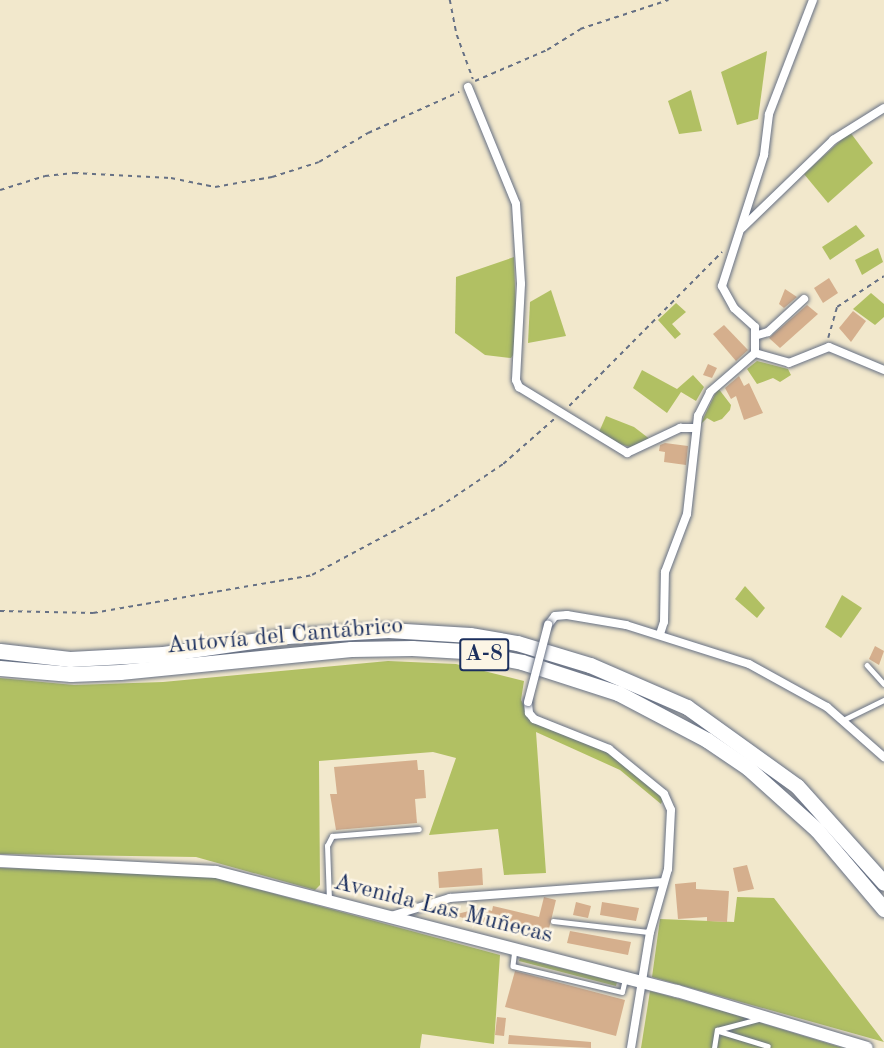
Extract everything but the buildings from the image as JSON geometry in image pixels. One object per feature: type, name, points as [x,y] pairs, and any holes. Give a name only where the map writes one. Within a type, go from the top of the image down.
[{"type":"highway","name":"Autovía del Cantábrico","points":[[0,651],[70,659],[151,655],[287,636],[388,630],[470,635],[517,643],[629,680],[705,719],[797,786],[884,883]]},
{"type":"highway","name":"Autovía del Cantábrico","points":[[0,668],[71,674],[120,672],[351,649],[412,648],[464,651],[522,662],[618,693],[707,740],[748,768],[817,831],[884,909]]},
{"type":"street","points":[[660,634],[664,622],[665,572],[687,514],[696,428],[710,392],[755,353],[758,335],[755,327],[734,308],[722,286],[764,155],[769,114],[813,0]]},
{"type":"street","points":[[471,85],[516,204],[521,284],[516,380],[519,387],[563,411],[587,430],[627,453],[680,429],[696,428]]},
{"type":"street","points":[[741,232],[833,140],[884,108]]},
{"type":"street","points":[[758,335],[768,332],[804,299]]},
{"type":"street","points":[[755,353],[789,363],[829,347],[884,370]]},
{"type":"street","points":[[631,1048],[650,932],[671,845],[671,810],[664,794],[609,749],[534,718],[529,713],[528,702],[548,625],[555,616],[567,615],[660,634],[767,672],[798,688],[842,720],[884,757]]},
{"type":"street","name":"Avenida Las Muñecas","points":[[0,861],[216,872],[329,903],[643,982],[867,1048]]},
{"type":"street","points":[[388,917],[450,898],[663,882]]},
{"type":"lane","points":[[867,665],[884,684]]},
{"type":"lane","points":[[842,720],[884,700]]},
{"type":"lane","points":[[329,903],[327,846],[332,836],[419,830]]},
{"type":"lane","points":[[553,921],[650,932]]},
{"type":"lane","points":[[717,1030],[768,1017]]},
{"type":"lane","points":[[717,1030],[768,1046]]},
{"type":"lane","points":[[714,1048],[717,1030]]},
{"type":"path","points":[[450,0],[471,85]]},
{"type":"path","points":[[0,190],[45,176],[74,173],[171,178],[215,187],[272,177],[319,162],[375,130],[547,50],[580,29],[668,0]]},
{"type":"path","points":[[0,611],[93,613],[312,575],[439,507],[503,464],[563,411],[741,232]]},
{"type":"path","points":[[829,347],[830,325],[837,307],[884,276]]},
{"type":"green space","points":[[767,51],[758,119],[737,125],[721,72]]},
{"type":"green space","points":[[691,90],[702,131],[679,134],[668,101]]},
{"type":"green space","points":[[850,132],[873,163],[828,203],[804,174]]},
{"type":"green space","points":[[856,225],[865,236],[830,260],[822,247]]},
{"type":"green space","points":[[878,248],[883,262],[862,275],[855,260]]},
{"type":"green space","points":[[514,257],[517,349],[511,358],[485,355],[455,333],[456,277]]},
{"type":"green space","points":[[551,290],[566,336],[528,343],[530,302]]},
{"type":"green space","points":[[871,293],[884,304],[884,317],[875,325],[853,309]]},
{"type":"green space","points":[[676,303],[686,312],[672,324],[681,334],[675,339],[658,320]]},
{"type":"green space","points":[[757,361],[788,369],[791,375],[780,382],[773,378],[757,384],[747,369]]},
{"type":"green space","points":[[642,370],[677,389],[693,375],[704,387],[696,401],[681,392],[667,413],[633,388]]},
{"type":"green space","points":[[718,388],[731,405],[730,410],[722,419],[714,422],[707,418],[700,425]]},
{"type":"green space","points":[[606,416],[634,427],[651,440],[630,447],[620,444],[599,432]]},
{"type":"green space","points":[[745,586],[765,608],[757,618],[735,599]]},
{"type":"green space","points":[[842,595],[862,608],[841,638],[825,627]]},
{"type":"green space","points":[[388,661],[456,664],[524,681],[521,700],[531,719],[608,753],[663,799],[661,804],[620,770],[536,732],[546,873],[504,875],[498,829],[429,835],[456,758],[433,752],[319,761],[320,885],[315,890],[196,857],[0,854],[0,678],[74,685],[163,682]]},
{"type":"green space","points":[[0,868],[201,874],[500,955],[494,1044],[422,1034],[420,1048],[0,1048]]},
{"type":"green space","points":[[737,897],[774,898],[884,1042],[652,977],[660,919],[734,922]]},
{"type":"green space","points":[[520,958],[617,982],[616,986],[519,961]]},
{"type":"green space","points":[[650,991],[716,1009],[843,1048],[641,1048]]}]
